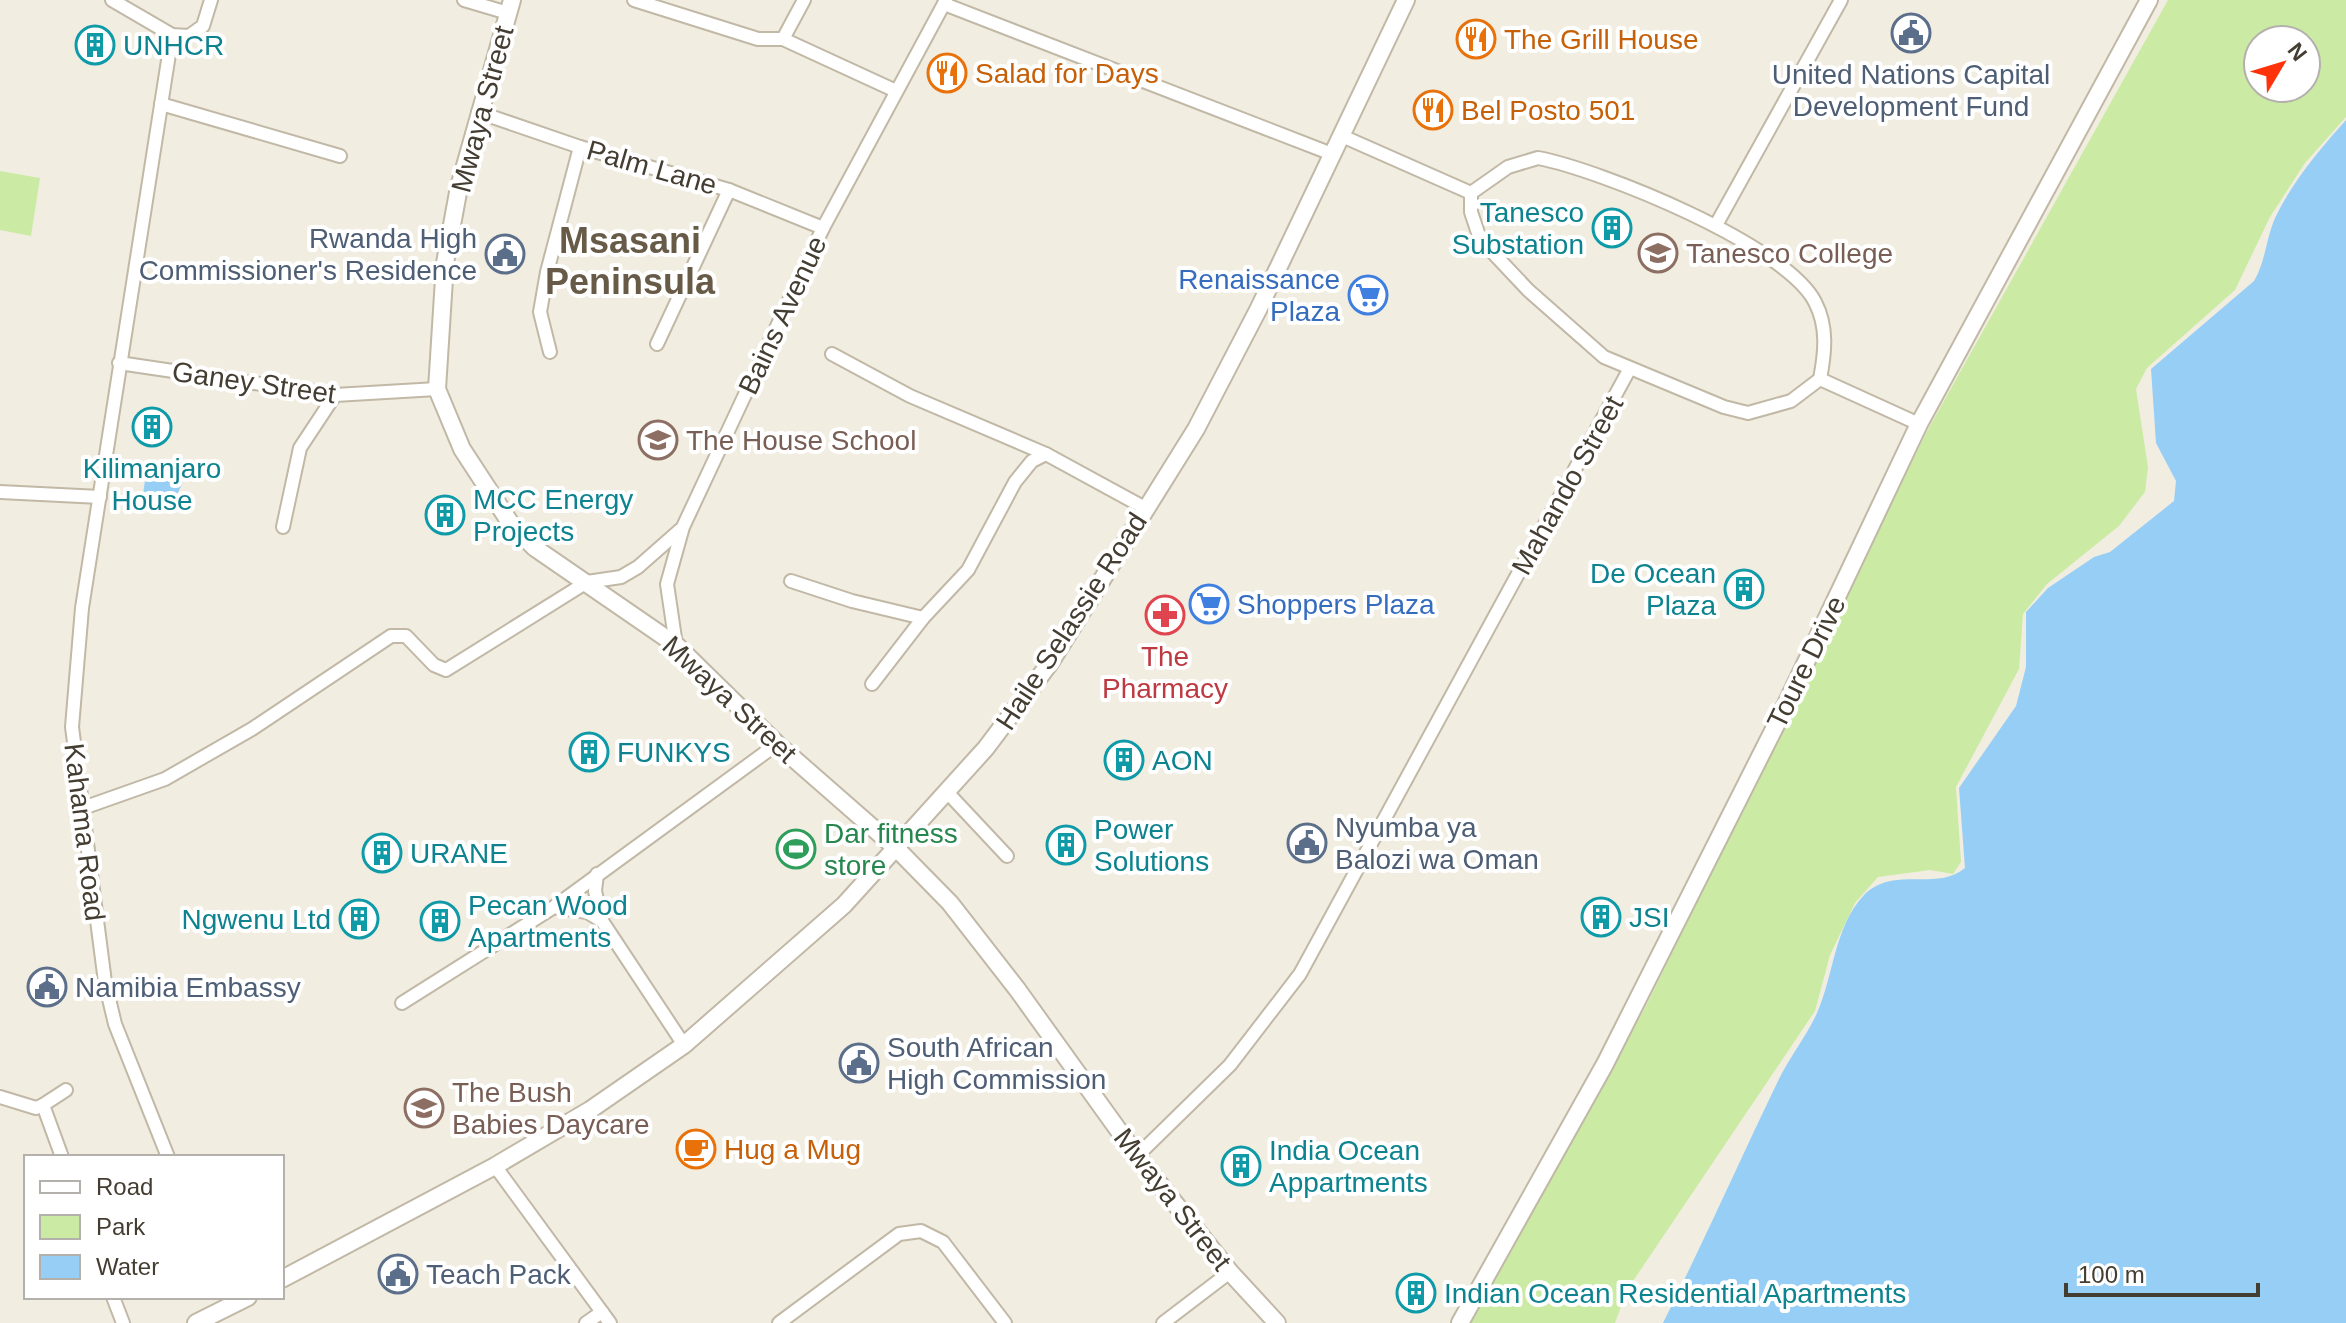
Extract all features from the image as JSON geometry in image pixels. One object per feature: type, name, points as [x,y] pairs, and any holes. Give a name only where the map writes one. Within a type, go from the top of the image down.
[{"type":"street","points":[[112,0],[172,35],[189,36],[199,30],[211,0]]},
{"type":"street","points":[[464,0],[510,7]]},
{"type":"street","points":[[634,0],[758,39],[783,39],[896,91]]},
{"type":"street","points":[[783,39],[804,0]]},
{"type":"street","name":"Haile Selassie Road","points":[[284,1278],[495,1166],[614,1094],[684,1045],[794,951],[897,849],[986,748],[1050,663],[1196,429],[1259,308],[1406,0]]},
{"type":"street","points":[[1716,225],[1841,0]]},
{"type":"street","name":"Toure Drive","points":[[1460,1323],[1605,1064],[1779,719],[1919,424],[2149,0]]},
{"type":"street","points":[[945,2],[1332,154]]},
{"type":"street","name":"Bains Avenue","points":[[676,645],[667,584],[683,527],[823,228],[945,2]]},
{"type":"street","name":"Mwaya Street","points":[[510,7],[478,112],[445,263],[437,389],[462,449],[511,524],[535,548],[676,645],[777,744],[897,849],[960,915],[1137,1156],[1230,1272],[1277,1323]]},
{"type":"street","name":"Kahama Road","points":[[167,1155],[115,1024],[94,913],[72,727],[74,669],[172,35]]},
{"type":"street","points":[[161,104],[340,156]]},
{"type":"street","name":"Palm Lane","points":[[478,112],[580,147],[729,190],[823,228]]},
{"type":"street","points":[[1342,136],[1471,193]]},
{"type":"street","points":[[550,352],[540,312],[547,272],[580,147]]},
{"type":"street","points":[[1471,193],[1508,167],[1538,158],[1582,169],[1716,225],[1800,281],[1815,301],[1824,325],[1825,350],[1820,379],[1919,424]]},
{"type":"street","points":[[657,344],[729,190]]},
{"type":"street","points":[[1471,193],[1471,212],[1480,239],[1492,254],[1604,357],[1629,370]]},
{"type":"street","points":[[832,354],[910,396],[1046,454],[1145,508]]},
{"type":"street","name":"Ganey Street","points":[[119,363],[335,395],[437,389]]},
{"type":"street","name":"Mahando Street","points":[[1137,1156],[1230,1065],[1300,974],[1629,370],[1724,407],[1748,413],[1791,401],[1820,379]]},
{"type":"street","points":[[283,527],[300,448],[335,395]]},
{"type":"street","points":[[872,684],[923,618],[968,570],[1015,482],[1032,461],[1046,454]]},
{"type":"street","points":[[0,492],[100,497]]},
{"type":"street","points":[[83,808],[165,779],[252,729],[391,636],[406,636],[434,665],[446,670],[587,582],[621,577],[638,567],[683,527]]},
{"type":"street","points":[[791,581],[852,601],[923,618]]},
{"type":"street","points":[[402,1003],[554,907],[777,744]]},
{"type":"street","points":[[947,792],[1007,856]]},
{"type":"street","points":[[597,874],[595,891],[602,921],[684,1045]]},
{"type":"street","points":[[554,907],[587,912],[602,921]]},
{"type":"street","points":[[0,1097],[36,1108],[66,1090]]},
{"type":"street","points":[[43,1105],[61,1155]]},
{"type":"street","points":[[495,1166],[610,1323]]},
{"type":"street","points":[[779,1323],[899,1234],[921,1231],[943,1242],[1005,1323]]},
{"type":"street","points":[[1163,1323],[1230,1272]]},
{"type":"street","points":[[114,1299],[123,1323]]},
{"type":"street","points":[[196,1323],[242,1299]]},
{"type":"street","points":[[586,1323],[602,1312]]},
{"type":"green space","points":[[2168,0],[2346,0],[2346,117],[2305,163],[2270,217],[2235,290],[2147,368],[2136,389],[2148,467],[2145,492],[2119,526],[2047,584],[2023,614],[2019,669],[1956,787],[1961,862],[1953,874],[1930,870],[1878,877],[1855,903],[1830,955],[1815,1011],[1627,1290],[1615,1323],[1471,1323],[1647,1004],[1926,433]]},
{"type":"green space","points":[[0,171],[40,178],[31,236],[0,230]]},
{"type":"water","points":[[2346,120],[2346,1323],[1663,1323],[1778,1081],[1817,1013],[1840,936],[1854,908],[1876,886],[1901,880],[1941,878],[1965,868],[1959,788],[2016,706],[2026,667],[2026,612],[2048,588],[2094,557],[2110,552],[2174,501],[2176,481],[2156,443],[2151,369],[2254,281],[2273,224],[2290,190]]},
{"type":"water","points":[[147,467],[170,471],[168,480],[183,482],[175,499],[143,494]]},
{"type":"place","name":"United Nations Capital Development Fund","points":[[1911,33]]},
{"type":"place","name":"The Grill House","points":[[1476,39]]},
{"type":"place","name":"UNHCR","points":[[95,45]]},
{"type":"place","name":"Salad for Days","points":[[947,73]]},
{"type":"place","name":"Bel Posto 501","points":[[1433,110]]},
{"type":"place","name":"Tanesco Substation","points":[[1612,228]]},
{"type":"place","name":"Tanesco College","points":[[1658,253]]},
{"type":"place","name":"Rwanda High Commissioner's Residence","points":[[505,254]]},
{"type":"place","name":"Renaissance Plaza","points":[[1368,295]]},
{"type":"place","name":"Kilimanjaro House","points":[[152,427]]},
{"type":"place","name":"The House School","points":[[658,440]]},
{"type":"place","name":"MCC Energy Projects","points":[[445,515]]},
{"type":"place","name":"De Ocean Plaza","points":[[1744,589]]},
{"type":"place","name":"Shoppers Plaza","points":[[1209,604]]},
{"type":"place","name":"The Pharmacy","points":[[1165,615]]},
{"type":"place","name":"FUNKYS","points":[[589,752]]},
{"type":"place","name":"AON","points":[[1124,760]]},
{"type":"place","name":"Nyumba ya Balozi wa Oman","points":[[1307,843]]},
{"type":"place","name":"Power Solutions","points":[[1066,845]]},
{"type":"place","name":"Dar fitness store","points":[[796,849]]},
{"type":"place","name":"URANE","points":[[382,853]]},
{"type":"place","name":"JSI","points":[[1601,917]]},
{"type":"place","name":"Ngwenu Ltd","points":[[359,919]]},
{"type":"place","name":"Pecan Wood Apartments","points":[[440,921]]},
{"type":"place","name":"Namibia Embassy","points":[[47,987]]},
{"type":"place","name":"South African High Commission","points":[[859,1063]]},
{"type":"place","name":"The Bush Babies Daycare","points":[[424,1108]]},
{"type":"place","name":"Hug a Mug","points":[[696,1149]]},
{"type":"place","name":"India Ocean Appartments","points":[[1241,1166]]},
{"type":"place","name":"Teach Pack","points":[[398,1274]]},
{"type":"place","name":"Indian Ocean Residential Apartments","points":[[1416,1293]]},
{"type":"district","name":"Msasani Peninsula","points":[[630,260]]}]
